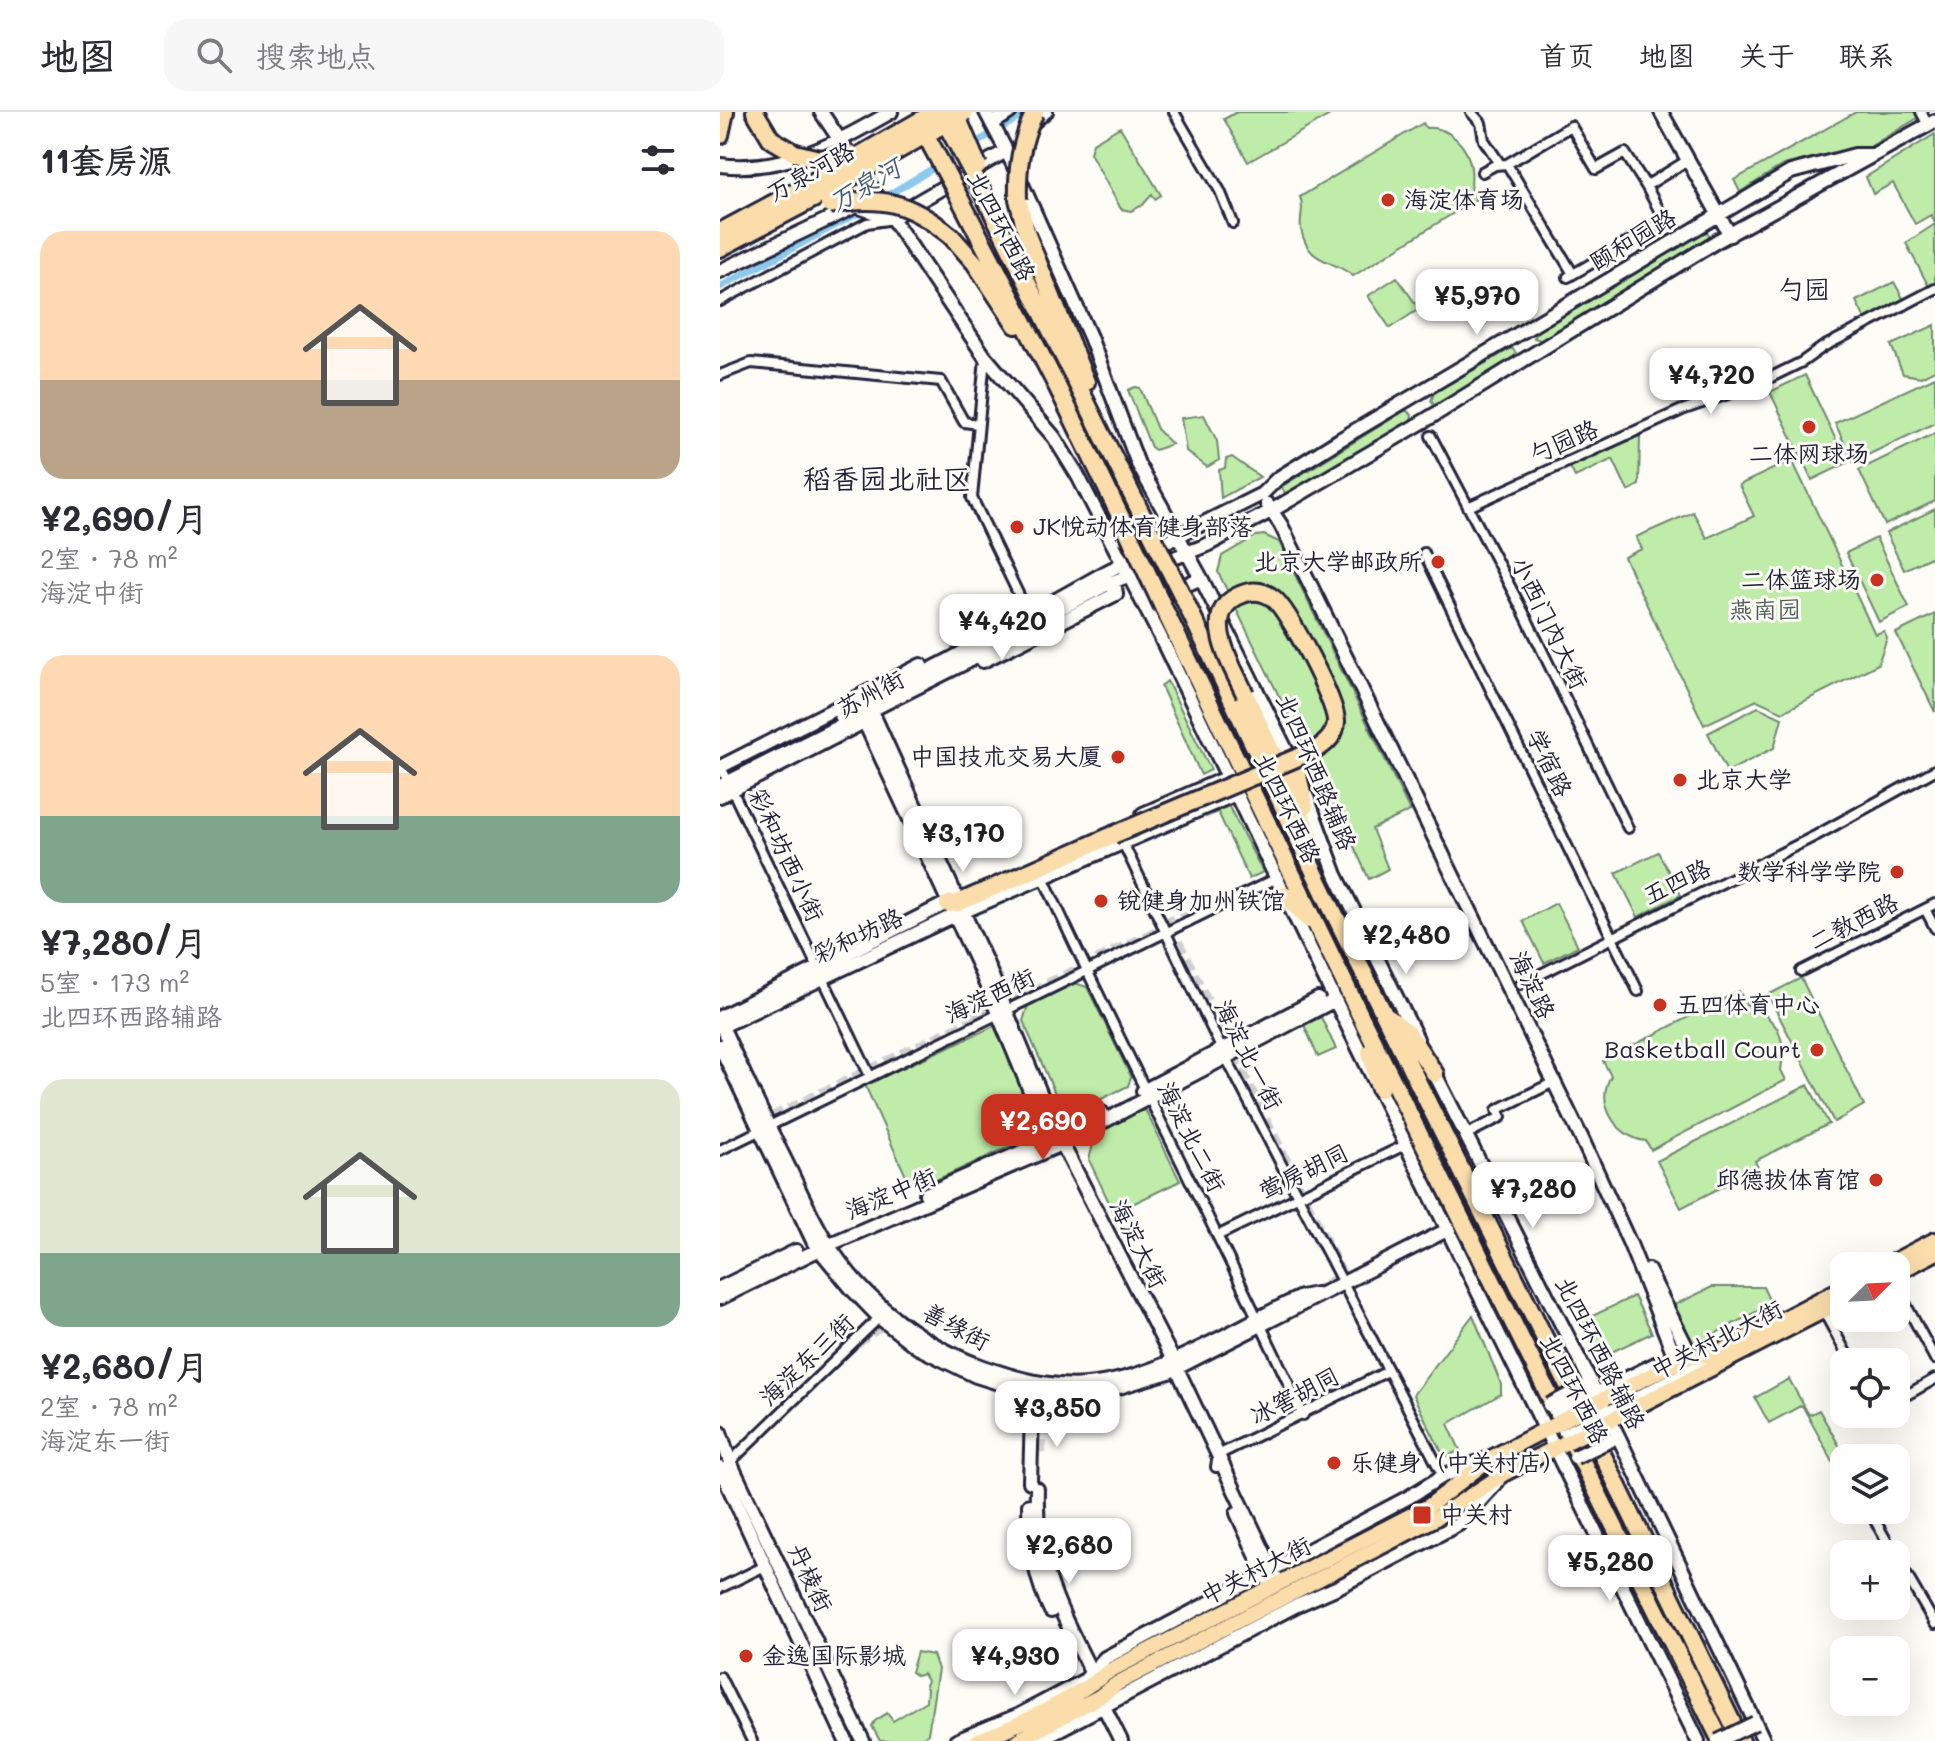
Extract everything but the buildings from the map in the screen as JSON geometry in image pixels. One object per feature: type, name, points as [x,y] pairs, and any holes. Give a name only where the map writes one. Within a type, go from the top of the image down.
[{"type":"highway","points":[[720,135],[725,112]]},
{"type":"highway","points":[[755,112],[771,139],[809,158],[849,155],[886,141]]},
{"type":"highway","name":"北四环西路","points":[[914,112],[1057,386],[1362,1019],[1719,1741]]},
{"type":"highway","name":"北四环西路","points":[[937,112],[982,184],[1328,901],[1741,1741]]},
{"type":"highway","name":"万泉河路","points":[[724,243],[816,197],[886,141],[937,112]]},
{"type":"highway","points":[[955,112],[982,184]]},
{"type":"highway","name":"万泉河路","points":[[724,243],[816,197],[965,112]]},
{"type":"highway","points":[[1035,112],[1024,137],[1017,170],[1018,199],[1027,235],[1078,356],[1105,441]]},
{"type":"highway","points":[[816,197],[883,200],[917,212],[951,236],[975,263],[1057,386]]},
{"type":"highway","points":[[955,906],[1118,839],[1315,750],[1325,745],[1336,721],[1333,705],[1291,619],[1275,599],[1261,592],[1242,594],[1228,603],[1220,624],[1222,644],[1245,694],[1312,839]]},
{"type":"highway","points":[[1297,771],[1328,901]]},
{"type":"highway","points":[[1285,895],[1322,935]]},
{"type":"highway","points":[[1386,1016],[1408,1033],[1435,1074]]},
{"type":"highway","points":[[1362,1019],[1380,1089]]},
{"type":"main road","points":[[1910,1253],[1935,1240]]},
{"type":"main road","points":[[1910,1266],[1935,1253]]},
{"type":"main road","name":"中关村北大街","points":[[1597,1403],[1691,1356],[1714,1355],[1830,1294]]},
{"type":"main road","name":"中关村北大街","points":[[1597,1403],[1830,1307]]},
{"type":"main road","name":"中关村大街","points":[[977,1741],[1005,1730],[1090,1680],[1284,1593],[1429,1506],[1491,1458],[1597,1403]]},
{"type":"main road","name":"中关村大街","points":[[1017,1741],[1101,1702],[1118,1683],[1284,1593],[1436,1518],[1505,1473],[1554,1425],[1597,1403]]},
{"type":"street","points":[[821,112],[985,357],[1054,437],[1113,543],[1232,796],[1277,878],[1449,1229],[1554,1425],[1698,1741]]},
{"type":"street","name":"万泉河路","points":[[720,165],[771,165],[823,150],[891,112]]},
{"type":"street","points":[[989,118],[1010,112]]},
{"type":"street","points":[[720,301],[867,223],[902,211],[1005,148],[1048,112]]},
{"type":"street","points":[[1174,112],[1220,191],[1233,223]]},
{"type":"street","points":[[1471,112],[1481,123],[1484,140],[1503,164],[1571,275],[1665,221],[1625,153],[1596,169],[1571,126],[1503,164],[1482,172]]},
{"type":"street","points":[[1661,112],[1730,235]]},
{"type":"street","points":[[1921,112],[1932,123]]},
{"type":"street","name":"北四环西路","points":[[989,118],[1090,337],[1138,464],[1187,553]]},
{"type":"street","name":"颐和园路","points":[[1126,570],[1187,553],[1271,511],[1730,235],[1932,123]]},
{"type":"street","points":[[823,150],[856,206],[891,216]]},
{"type":"street","name":"颐和园路","points":[[1126,570],[1178,536],[1262,494],[1277,479],[1341,439],[1791,172],[1855,155],[1874,155]]},
{"type":"street","points":[[1646,186],[1688,160]]},
{"type":"street","name":"万泉河路","points":[[720,271],[856,206]]},
{"type":"street","name":"勺园路","points":[[1468,507],[1682,410],[1757,384],[1935,289]]},
{"type":"street","points":[[985,357],[972,498],[1026,610]]},
{"type":"street","points":[[720,375],[751,363],[941,381],[964,422],[978,424]]},
{"type":"street","name":"小西门内大街","points":[[1431,436],[1551,666],[1567,706],[1628,828]]},
{"type":"street","name":"海淀路","points":[[1262,494],[1281,525],[1554,1082],[1630,1244],[1675,1357]]},
{"type":"street","points":[[1113,543],[1167,517]]},
{"type":"street","name":"北四环西路辅路","points":[[1187,553],[1297,771],[1336,875],[1764,1741]]},
{"type":"street","name":"学宿路","points":[[1424,553],[1638,991]]},
{"type":"street","name":"苏州街","points":[[723,778],[1026,610],[1126,570]]},
{"type":"street","name":"苏州街","points":[[723,778],[1116,594],[1111,576]]},
{"type":"street","points":[[1144,604],[1201,578]]},
{"type":"street","name":"苏州街","points":[[866,712],[1026,610]]},
{"type":"street","name":"海淀大街","points":[[866,712],[1002,1012],[1056,1141],[1171,1366],[1268,1571],[1284,1593]]},
{"type":"street","name":"五四路","points":[[1521,984],[1817,835],[1935,770]]},
{"type":"street","name":"彩和坊西小街","points":[[723,778],[870,1076]]},
{"type":"street","name":"彩和坊路","points":[[720,1023],[955,906],[1224,778]]},
{"type":"street","name":"彩和坊路","points":[[955,906],[1043,877],[1118,839],[1232,796]]},
{"type":"street","name":"海淀北一街","points":[[1118,839],[1224,1054],[1388,1371]]},
{"type":"street","name":"海淀北二街","points":[[1043,877],[1146,1094],[1219,1235],[1303,1415]]},
{"type":"street","name":"海淀西街","points":[[720,1150],[1277,878]]},
{"type":"street","name":"二教西路","points":[[1801,971],[1935,904]]},
{"type":"street","points":[[1925,909],[1935,928]]},
{"type":"street","name":"海淀中街","points":[[720,1288],[1056,1141],[1333,996]]},
{"type":"street","name":"善缘街","points":[[720,1023],[765,1128]]},
{"type":"street","name":"善缘街","points":[[720,1046],[765,1128],[822,1244],[883,1314],[917,1347],[976,1376],[1037,1399],[1096,1394],[1171,1366],[1260,1322],[1306,1305],[1323,1292],[1449,1229]]},
{"type":"street","points":[[1465,1135],[1501,1117],[1497,1110],[1554,1082]]},
{"type":"street","name":"莺房胡同","points":[[1219,1235],[1407,1144]]},
{"type":"street","name":"海淀中街","points":[[720,1298],[822,1244]]},
{"type":"street","points":[[1630,1244],[1638,1251],[1691,1356]]},
{"type":"street","points":[[1823,1310],[1843,1348]]},
{"type":"street","points":[[1910,1311],[1934,1354]]},
{"type":"street","name":"海淀东三街","points":[[723,1468],[883,1314]]},
{"type":"street","name":"中关村北大街","points":[[1597,1403],[1714,1355]]},
{"type":"street","name":"中关村北大街","points":[[1597,1403],[1657,1361],[1691,1356]]},
{"type":"street","points":[[1388,1371],[1443,1476]]},
{"type":"street","name":"冰窖胡同","points":[[1217,1461],[1388,1371]]},
{"type":"street","points":[[1910,1393],[1935,1379]]},
{"type":"street","points":[[1037,1399],[1034,1486],[1029,1527],[1038,1573],[1047,1603],[1121,1741]]},
{"type":"street","name":"丹棱街","points":[[720,1432],[723,1468],[846,1741]]},
{"type":"street","points":[[1570,1460],[1614,1438]]},
{"type":"street","points":[[1090,1680],[1105,1658],[1443,1476],[1491,1458]]},
{"type":"street","name":"丹棱街","points":[[723,1468],[863,1741]]},
{"type":"street","points":[[720,1588],[765,1566]]},
{"type":"street","points":[[1910,1581],[1935,1624]]},
{"type":"street","points":[[720,1677],[752,1741]]},
{"type":"street","name":"中关村大街","points":[[956,1741],[1019,1715],[1090,1680]]},
{"type":"street","name":"中关村大街","points":[[1037,1741],[1101,1702]]},
{"type":"street","points":[[1719,1741],[1755,1723]]},
{"type":"green space","points":[[1237,112],[1335,112],[1248,162],[1224,119]]},
{"type":"green space","points":[[1856,112],[1918,112],[1921,116],[1866,149],[1855,148],[1783,165],[1740,192],[1734,180]]},
{"type":"green space","name":"海淀体育场","points":[[1423,123],[1426,128],[1450,134],[1462,145],[1469,160],[1471,187],[1476,199],[1353,276],[1315,255],[1304,241],[1300,197]]},
{"type":"green space","points":[[1120,127],[1161,195],[1155,199],[1152,194],[1143,205],[1131,211],[1121,209],[1090,153],[1093,143]]},
{"type":"green space","points":[[1935,134],[1935,223],[1931,215],[1915,224],[1893,183],[1873,194],[1866,177]]},
{"type":"green space","points":[[1935,224],[1935,284],[1929,287],[1906,243]]},
{"type":"green space","points":[[1706,231],[1710,236],[1706,244],[1543,341],[1534,338],[1538,331]]},
{"type":"green space","points":[[1397,277],[1419,309],[1390,328],[1368,296]]},
{"type":"green space","points":[[1894,282],[1904,300],[1865,319],[1856,301]]},
{"type":"green space","points":[[1935,325],[1935,370],[1921,377],[1903,374],[1891,345]]},
{"type":"green space","points":[[1512,348],[1516,353],[1513,359],[1443,403],[1434,405],[1431,401],[1434,393]]},
{"type":"green space","name":"二体网球场","points":[[1805,375],[1847,463],[1812,480],[1770,392]]},
{"type":"green space","points":[[1935,377],[1935,423],[1853,462],[1835,423]]},
{"type":"green space","points":[[1140,388],[1157,429],[1172,444],[1155,450],[1151,447],[1128,390]]},
{"type":"green space","points":[[1406,410],[1412,415],[1410,423],[1286,494],[1281,487]]},
{"type":"green space","points":[[1204,415],[1217,441],[1219,460],[1207,467],[1186,451],[1181,418]]},
{"type":"green space","points":[[1935,433],[1935,501],[1885,525],[1859,470]]},
{"type":"green space","points":[[1640,435],[1639,485],[1628,491],[1613,459],[1575,477],[1569,465]]},
{"type":"green space","points":[[1232,457],[1260,477],[1221,498],[1219,470],[1225,468],[1226,459]]},
{"type":"green space","name":"燕南园","points":[[1792,460],[1875,634],[1884,631],[1887,638],[1878,664],[1783,712],[1757,700],[1704,725],[1624,557],[1642,549],[1636,537],[1693,512],[1707,538],[1754,516],[1739,485]]},
{"type":"green space","points":[[1935,509],[1935,555],[1904,570],[1886,533]]},
{"type":"green space","points":[[1264,535],[1279,542],[1410,811],[1372,829],[1388,869],[1369,879],[1344,825],[1336,827],[1301,741],[1218,572],[1222,556],[1256,536]]},
{"type":"green space","name":"二体篮球场","points":[[1876,538],[1909,607],[1879,622],[1846,553]]},
{"type":"green space","points":[[1935,614],[1935,712],[1896,633]]},
{"type":"green space","points":[[1167,681],[1211,770],[1201,775],[1161,686]]},
{"type":"green space","points":[[1758,707],[1782,718],[1774,748],[1727,772],[1708,733]]},
{"type":"green space","points":[[1227,803],[1263,872],[1249,879],[1218,812],[1206,817],[1204,813]]},
{"type":"green space","points":[[1658,852],[1681,895],[1638,917],[1616,873]]},
{"type":"green space","points":[[1556,903],[1578,946],[1544,963],[1523,921]]},
{"type":"green space","name":"Basketball Court","points":[[1801,978],[1864,1105],[1834,1122],[1768,995]]},
{"type":"green space","points":[[1075,983],[1087,987],[1131,1077],[1128,1086],[1079,1110],[1057,1098],[1023,1021],[1028,1005]]},
{"type":"green space","points":[[1739,991],[1746,1004],[1764,1013],[1778,1029],[1784,1049],[1781,1070],[1786,1080],[1651,1150],[1646,1141],[1626,1133],[1611,1118],[1605,1097],[1611,1076],[1603,1061]]},
{"type":"green space","points":[[1321,1017],[1336,1049],[1318,1057],[1304,1025]]},
{"type":"green space","points":[[994,1026],[1031,1107],[1017,1143],[923,1186],[909,1183],[865,1085]]},
{"type":"green space","points":[[1808,1085],[1829,1124],[1755,1161],[1758,1168],[1681,1208],[1657,1161]]},
{"type":"green space","points":[[1139,1111],[1146,1111],[1180,1181],[1114,1213],[1089,1160],[1096,1132]]},
{"type":"green space","points":[[1712,1287],[1763,1287],[1771,1304],[1686,1349],[1666,1309]]},
{"type":"green space","points":[[1634,1296],[1652,1333],[1601,1357],[1582,1321]]},
{"type":"green space","points":[[1473,1315],[1501,1384],[1501,1394],[1448,1424],[1460,1450],[1448,1456],[1441,1451],[1413,1395]]},
{"type":"green space","points":[[1789,1379],[1809,1415],[1819,1410],[1838,1444],[1830,1444],[1830,1457],[1802,1405],[1769,1423],[1755,1398]]},
{"type":"green space","points":[[917,1652],[933,1655],[938,1669],[928,1734],[916,1741],[880,1741],[872,1726],[875,1721],[887,1713],[893,1721],[926,1701],[927,1681],[923,1674],[917,1676],[911,1672]]},
{"type":"waterway","name":"万泉河","points":[[883,198],[1028,112]]},
{"type":"waterway","name":"万泉河","points":[[720,287],[866,209]]},
{"type":"tunnel","points":[[1162,924],[1202,914]]},
{"type":"tunnel","points":[[1169,926],[1342,1276],[1306,1298],[1172,1366],[1136,1379],[1093,1388],[1026,1387],[973,1368],[910,1338],[855,1285],[817,1237],[762,1123],[1169,926]]},
{"type":"tunnel","points":[[992,970],[1011,996],[1024,993]]},
{"type":"tunnel","points":[[974,1016],[986,1005],[981,980]]},
{"type":"tunnel","points":[[856,1343],[881,1325],[895,1325]]},
{"type":"tunnel","points":[[1009,1386],[1026,1402],[1028,1424]]},
{"type":"tunnel","points":[[1039,1452],[1050,1405],[1071,1392]]},
{"type":"tunnel","points":[[1041,1407],[1041,1414]]},
{"type":"place","name":"海淀体育场","points":[[1388,200]]},
{"type":"place","name":"二体网球场","points":[[1809,427]]},
{"type":"place","name":"JK悦动体育健身部落","points":[[1017,527]]},
{"type":"place","name":"北京大学邮政所","points":[[1438,562]]},
{"type":"place","name":"二体篮球场","points":[[1877,580]]},
{"type":"place","name":"中国技术交易大厦","points":[[1118,757]]},
{"type":"place","name":"北京大学","points":[[1680,780]]},
{"type":"place","name":"数学科学学院","points":[[1897,872]]},
{"type":"place","name":"锐健身加州铁馆","points":[[1101,901]]},
{"type":"place","name":"五四体育中心","points":[[1660,1005]]},
{"type":"place","name":"Basketball Court","points":[[1817,1050]]},
{"type":"place","name":"邱德拔体育馆","points":[[1876,1180]]},
{"type":"place","name":"乐健身（中关村店）","points":[[1334,1463]]},
{"type":"place","name":"中关村","points":[[1422,1515]]},
{"type":"place","name":"金逸国际影城","points":[[746,1656]]},
{"type":"district","name":"勺园","points":[[1804,290]]},
{"type":"district","name":"稻香园北社区","points":[[887,479]]}]
